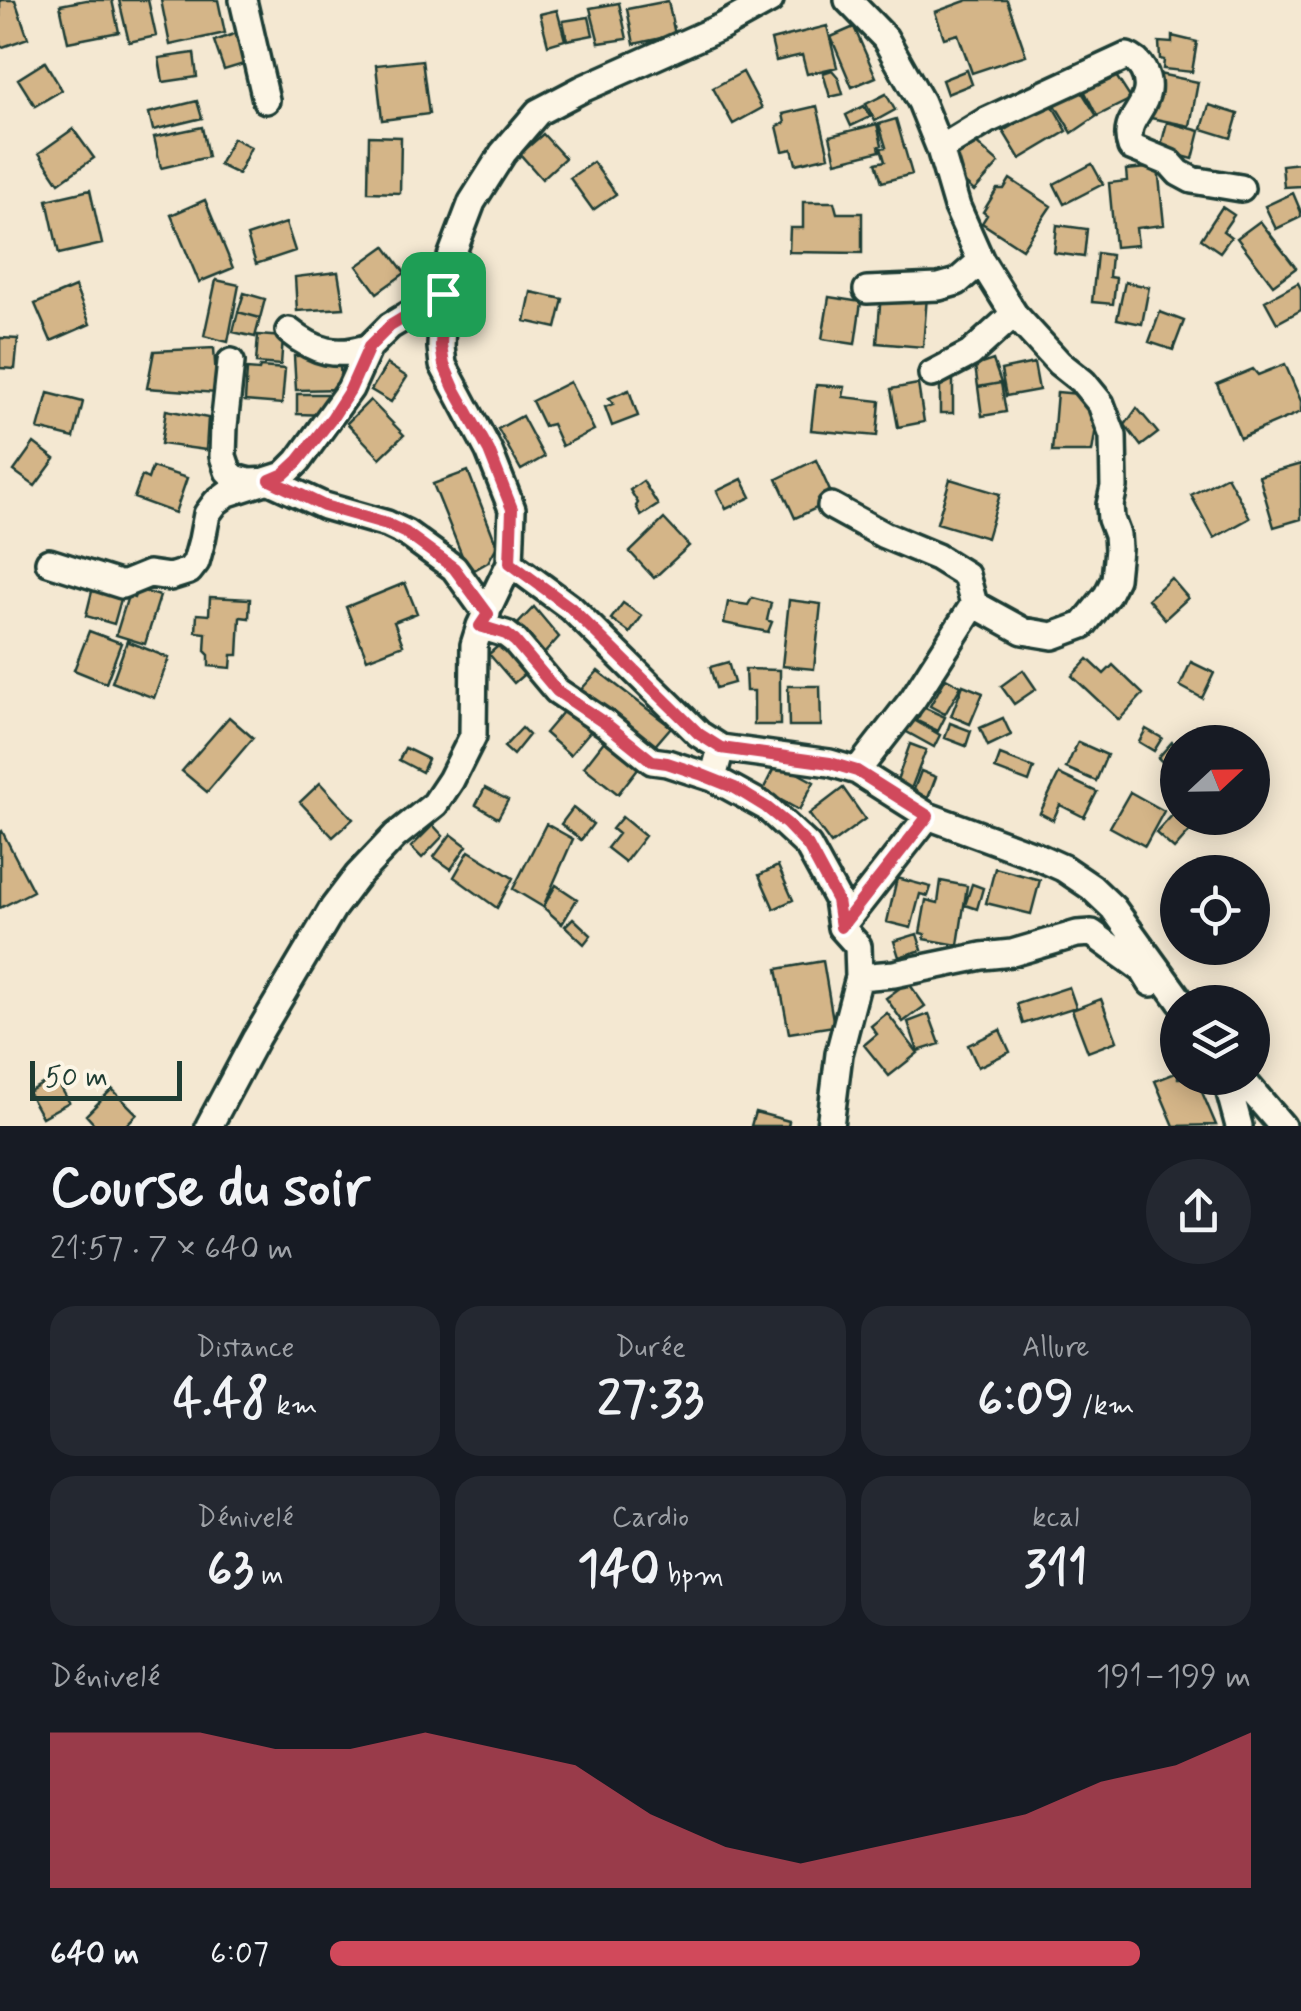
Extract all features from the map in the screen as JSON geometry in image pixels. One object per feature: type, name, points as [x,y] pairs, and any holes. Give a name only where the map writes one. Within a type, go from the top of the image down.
[{"type":"street","points":[[243,0],[266,100]]},
{"type":"street","points":[[209,1126],[333,908],[395,836],[435,804],[473,736],[473,655],[510,563],[512,509],[489,451],[454,388],[441,346],[443,294],[472,202],[502,153],[538,112],[721,27],[770,0]]},
{"type":"street","points":[[831,506],[966,575],[974,604],[1022,631],[1053,636],[1083,625],[1116,579],[1117,535],[1110,520],[1114,487],[1112,436],[1101,404],[1014,314],[981,262],[956,207],[922,102],[885,38],[848,0]]},
{"type":"street","points":[[940,149],[986,121],[1127,56],[1140,65],[1148,94],[1130,125],[1131,146],[1170,163],[1192,180],[1241,188]]},
{"type":"street","points":[[866,290],[939,287],[957,282],[981,262]]},
{"type":"street","points":[[49,562],[122,586],[149,574],[170,577],[189,570],[199,551],[207,514],[216,502],[228,493],[284,474],[332,418],[350,390],[369,347],[390,326],[443,294]]},
{"type":"street","points":[[932,374],[970,354],[1014,314]]},
{"type":"street","points":[[289,331],[316,348],[334,353],[369,347]]},
{"type":"street","points":[[231,362],[223,456],[235,478],[249,482],[270,480],[324,506],[406,533],[454,568],[484,620],[515,641],[557,691],[652,761],[713,778],[766,807],[808,846],[837,900],[841,927],[858,946],[859,977],[839,1054],[830,1126]]},
{"type":"street","points":[[510,563],[571,608],[699,734],[721,748],[830,763],[857,771],[928,816],[1062,868],[1113,908],[1169,985]]},
{"type":"street","points":[[857,771],[913,699],[974,604]]},
{"type":"street","points":[[713,778],[721,748]]},
{"type":"street","points":[[841,927],[928,816]]},
{"type":"street","points":[[1092,933],[1113,908]]},
{"type":"street","points":[[859,977],[1012,953],[1092,933],[1143,970],[1160,993]]},
{"type":"street","points":[[1231,1095],[1240,1126]]},
{"type":"street","points":[[1256,1095],[1282,1126]]},
{"type":"building","points":[[0,0],[15,0],[28,38],[0,48]]},
{"type":"building","points":[[112,0],[119,32],[68,42],[60,5]]},
{"type":"building","points":[[119,0],[148,0],[156,36],[129,42]]},
{"type":"building","points":[[161,0],[218,0],[225,33],[170,45]]},
{"type":"building","points":[[968,0],[1007,0],[1026,55],[972,73],[958,34],[944,38],[935,12]]},
{"type":"building","points":[[668,1],[675,35],[634,44],[627,9]]},
{"type":"building","points":[[619,3],[627,39],[599,43],[590,8]]},
{"type":"building","points":[[557,10],[565,40],[548,45],[540,14]]},
{"type":"building","points":[[589,17],[593,35],[567,40],[563,21]]},
{"type":"building","points":[[827,26],[837,67],[807,74],[802,55],[776,61],[771,40]]},
{"type":"building","points":[[854,27],[876,77],[852,87],[831,37]]},
{"type":"building","points":[[237,33],[247,63],[224,70],[214,41]]},
{"type":"building","points":[[1172,36],[1197,42],[1192,72],[1163,69],[1159,42],[1172,43]]},
{"type":"building","points":[[194,53],[197,77],[163,82],[159,58]]},
{"type":"building","points":[[422,60],[429,114],[382,120],[376,65]]},
{"type":"building","points":[[45,62],[62,90],[35,106],[18,79]]},
{"type":"building","points":[[1111,68],[1131,99],[1097,116],[1082,86]]},
{"type":"building","points":[[832,70],[843,94],[830,97],[823,73]]},
{"type":"building","points":[[967,70],[972,84],[947,94],[942,80]]},
{"type":"building","points":[[743,72],[762,108],[733,124],[713,88]]},
{"type":"building","points":[[1154,73],[1198,82],[1190,126],[1146,117]]},
{"type":"building","points":[[1080,89],[1097,116],[1072,133],[1055,105]]},
{"type":"building","points":[[886,94],[895,110],[875,121],[866,104]]},
{"type":"building","points":[[197,101],[202,118],[153,130],[149,113]]},
{"type":"building","points":[[1051,103],[1067,131],[1020,159],[1003,131]]},
{"type":"building","points":[[1209,105],[1238,114],[1231,138],[1202,129]]},
{"type":"building","points":[[817,106],[829,156],[796,164],[792,149],[783,151],[777,126],[785,123],[783,114]]},
{"type":"building","points":[[864,106],[870,117],[851,126],[846,115]]},
{"type":"building","points":[[896,119],[912,174],[882,182],[876,163],[885,161],[881,148],[886,147],[879,124]]},
{"type":"building","points":[[1167,122],[1200,131],[1193,159],[1160,150]]},
{"type":"building","points":[[877,124],[880,151],[836,162],[830,136]]},
{"type":"building","points":[[202,127],[208,157],[161,168],[154,137]]},
{"type":"building","points":[[73,129],[94,158],[59,183],[39,153]]},
{"type":"building","points":[[543,134],[565,158],[542,179],[520,154]]},
{"type":"building","points":[[966,134],[999,163],[974,191],[964,182],[952,150]]},
{"type":"building","points":[[369,136],[401,137],[400,193],[368,192]]},
{"type":"building","points":[[233,138],[251,147],[238,174],[219,165]]},
{"type":"building","points":[[593,162],[616,194],[593,210],[570,178]]},
{"type":"building","points":[[1301,163],[1301,186],[1284,187],[1282,165]]},
{"type":"building","points":[[1092,164],[1103,184],[1064,204],[1054,184]]},
{"type":"building","points":[[1158,167],[1164,225],[1136,228],[1138,245],[1115,247],[1109,183],[1127,181],[1126,170]]},
{"type":"building","points":[[1010,179],[1051,206],[1022,249],[982,223],[987,215],[983,212],[997,189],[1004,189]]},
{"type":"building","points":[[90,190],[102,244],[59,254],[47,200]]},
{"type":"building","points":[[1293,193],[1301,217],[1276,229],[1265,206]]},
{"type":"building","points":[[205,200],[233,268],[199,282],[171,215]]},
{"type":"building","points":[[803,202],[834,202],[837,213],[862,213],[862,253],[789,252],[790,228],[803,228]]},
{"type":"building","points":[[1222,207],[1234,215],[1223,231],[1231,237],[1220,252],[1201,239]]},
{"type":"building","points":[[1260,221],[1296,268],[1273,285],[1237,238]]},
{"type":"building","points":[[286,223],[295,251],[256,264],[247,236]]},
{"type":"building","points":[[1057,225],[1087,229],[1084,257],[1054,253]]},
{"type":"building","points":[[385,246],[405,273],[377,293],[357,266]]},
{"type":"building","points":[[1097,253],[1111,255],[1109,277],[1116,278],[1113,304],[1092,302]]},
{"type":"building","points":[[338,272],[344,308],[297,311],[295,277]]},
{"type":"building","points":[[216,280],[239,285],[228,342],[204,336]]},
{"type":"building","points":[[1125,282],[1149,287],[1142,324],[1117,319]]},
{"type":"building","points":[[1298,283],[1301,310],[1277,323],[1265,301]]},
{"type":"building","points":[[75,287],[90,324],[51,341],[35,304]]},
{"type":"building","points":[[531,292],[563,299],[556,328],[525,321]]},
{"type":"building","points":[[244,293],[265,299],[260,318],[238,312]]},
{"type":"building","points":[[881,293],[927,296],[923,347],[877,343]]},
{"type":"building","points":[[829,297],[861,302],[855,344],[822,339]]},
{"type":"building","points":[[238,312],[260,318],[255,337],[233,332]]},
{"type":"building","points":[[1160,312],[1184,321],[1173,350],[1149,342]]},
{"type":"building","points":[[258,335],[283,337],[281,365],[256,363]]},
{"type":"building","points":[[0,338],[18,339],[15,369],[0,368]]},
{"type":"building","points":[[214,348],[217,393],[147,388],[154,351]]},
{"type":"building","points":[[327,355],[327,365],[340,365],[341,389],[296,390],[294,356]]},
{"type":"building","points":[[993,360],[1001,383],[978,387],[975,366]]},
{"type":"building","points":[[1034,363],[1039,390],[1006,396],[1001,370]]},
{"type":"building","points":[[387,364],[407,377],[391,402],[371,390]]},
{"type":"building","points":[[1285,364],[1301,401],[1301,412],[1240,438],[1217,384],[1253,369],[1258,375]]},
{"type":"building","points":[[247,369],[285,369],[282,404],[245,401]]},
{"type":"building","points":[[940,374],[953,374],[953,413],[940,413]]},
{"type":"building","points":[[570,382],[594,430],[562,446],[552,424],[544,426],[532,401]]},
{"type":"building","points":[[1001,383],[1006,412],[982,416],[978,387]]},
{"type":"building","points":[[918,384],[924,422],[898,427],[891,389]]},
{"type":"building","points":[[816,385],[845,387],[843,397],[880,401],[877,436],[811,430]]},
{"type":"building","points":[[629,390],[638,416],[612,426],[605,407],[613,404],[609,398]]},
{"type":"building","points":[[1057,392],[1089,395],[1092,418],[1097,421],[1092,452],[1052,452]]},
{"type":"building","points":[[48,393],[83,402],[74,438],[38,429]]},
{"type":"building","points":[[297,394],[328,394],[328,415],[297,414]]},
{"type":"building","points":[[370,400],[404,435],[380,458],[347,423]]},
{"type":"building","points":[[1137,408],[1158,433],[1141,446],[1125,425]]},
{"type":"building","points":[[166,410],[208,418],[206,450],[161,444]]},
{"type":"building","points":[[522,416],[544,457],[521,470],[498,429]]},
{"type":"building","points":[[34,443],[55,459],[35,486],[14,471]]},
{"type":"building","points":[[816,460],[834,500],[795,518],[777,479]]},
{"type":"building","points":[[1301,464],[1301,519],[1274,527],[1259,476]]},
{"type":"building","points":[[152,467],[187,478],[175,513],[134,498],[142,476],[148,479]]},
{"type":"building","points":[[468,471],[497,546],[488,562],[469,573],[433,484]]},
{"type":"building","points":[[1227,476],[1250,518],[1214,538],[1191,495]]},
{"type":"building","points":[[742,479],[751,497],[726,509],[717,491]]},
{"type":"building","points":[[950,479],[1000,494],[987,538],[937,523]]},
{"type":"building","points":[[643,481],[658,505],[641,516],[630,490]]},
{"type":"building","points":[[664,519],[689,546],[654,578],[630,552]]},
{"type":"building","points":[[1171,578],[1188,598],[1165,619],[1148,599]]},
{"type":"building","points":[[94,583],[123,592],[114,624],[86,616]]},
{"type":"building","points":[[405,583],[417,613],[394,622],[403,645],[367,659],[346,607]]},
{"type":"building","points":[[137,589],[160,596],[145,644],[116,635],[128,596],[134,598]]},
{"type":"building","points":[[210,597],[250,599],[249,618],[240,617],[238,655],[232,655],[231,668],[209,666],[206,633],[196,632],[197,614],[209,615]]},
{"type":"building","points":[[752,598],[771,603],[768,632],[724,623],[728,602],[748,605]]},
{"type":"building","points":[[789,600],[821,604],[814,669],[782,666]]},
{"type":"building","points":[[623,603],[642,616],[630,633],[611,619]]},
{"type":"building","points":[[534,607],[559,637],[542,656],[514,628]]},
{"type":"building","points":[[89,631],[121,643],[106,683],[74,670]]},
{"type":"building","points":[[127,641],[169,658],[154,698],[112,682]]},
{"type":"building","points":[[504,641],[529,670],[514,683],[489,654]]},
{"type":"building","points":[[1088,659],[1104,674],[1113,665],[1143,694],[1119,720],[1072,676]]},
{"type":"building","points":[[728,662],[734,683],[716,688],[710,667]]},
{"type":"building","points":[[1191,662],[1214,673],[1202,698],[1180,686]]},
{"type":"building","points":[[745,669],[780,670],[780,725],[754,725],[754,691],[746,691]]},
{"type":"building","points":[[1023,670],[1036,689],[1014,704],[1001,686]]},
{"type":"building","points":[[598,671],[671,727],[652,749],[578,693]]},
{"type":"building","points":[[946,678],[961,686],[945,714],[930,706]]},
{"type":"building","points":[[963,685],[983,693],[970,724],[951,716]]},
{"type":"building","points":[[788,686],[820,686],[821,726],[789,726]]},
{"type":"building","points":[[568,706],[593,728],[570,755],[545,733]]},
{"type":"building","points":[[923,707],[945,717],[938,731],[917,721]]},
{"type":"building","points":[[229,717],[253,738],[207,792],[182,771]]},
{"type":"building","points":[[1003,718],[1011,735],[988,746],[980,728]]},
{"type":"building","points":[[912,719],[940,735],[934,747],[905,731]]},
{"type":"building","points":[[950,723],[971,731],[966,746],[945,738]]},
{"type":"building","points":[[522,728],[529,735],[513,755],[504,747]]},
{"type":"building","points":[[1146,729],[1160,737],[1154,751],[1139,742]]},
{"type":"building","points":[[605,740],[639,767],[618,794],[584,767]]},
{"type":"building","points":[[1078,742],[1107,755],[1096,781],[1066,768]]},
{"type":"building","points":[[910,744],[926,750],[911,789],[896,783]]},
{"type":"building","points":[[405,748],[428,759],[422,772],[399,760]]},
{"type":"building","points":[[1000,755],[1034,768],[1029,782],[995,769]]},
{"type":"building","points":[[777,762],[814,782],[799,810],[763,790]]},
{"type":"building","points":[[921,771],[936,777],[928,798],[913,792]]},
{"type":"building","points":[[1059,774],[1097,792],[1084,817],[1060,805],[1053,820],[1040,813]]},
{"type":"building","points":[[320,783],[353,819],[333,837],[300,802]]},
{"type":"building","points":[[485,788],[508,800],[498,818],[476,805]]},
{"type":"building","points":[[843,788],[865,819],[831,844],[809,814]]},
{"type":"building","points":[[1130,792],[1160,809],[1160,818],[1145,846],[1110,827]]},
{"type":"building","points":[[573,808],[593,824],[581,840],[561,824]]},
{"type":"building","points":[[622,817],[645,836],[625,862],[607,848],[618,834],[612,829]]},
{"type":"building","points":[[546,824],[573,839],[543,907],[513,889]]},
{"type":"building","points":[[433,825],[443,836],[422,858],[411,847]]},
{"type":"building","points":[[1160,829],[1160,835],[1187,835],[1174,849],[1156,833]]},
{"type":"building","points":[[0,833],[33,891],[0,908]]},
{"type":"building","points":[[451,834],[467,846],[451,869],[434,857]]},
{"type":"building","points":[[469,851],[513,878],[497,908],[454,877]]},
{"type":"building","points":[[778,866],[793,900],[774,909],[759,875]]},
{"type":"building","points":[[995,868],[1040,880],[1031,914],[986,903]]},
{"type":"building","points":[[897,878],[931,887],[928,896],[920,894],[911,928],[887,922]]},
{"type":"building","points":[[941,881],[967,886],[958,945],[924,939],[925,934],[920,933],[926,900],[938,903]]},
{"type":"building","points":[[972,884],[983,888],[977,909],[965,905]]},
{"type":"building","points":[[556,885],[577,899],[562,924],[543,907]]},
{"type":"building","points":[[573,918],[591,935],[584,944],[565,926]]},
{"type":"building","points":[[917,934],[922,950],[899,957],[894,941]]},
{"type":"building","points":[[823,961],[834,1026],[789,1033],[777,969]]},
{"type":"building","points":[[908,982],[925,1006],[903,1022],[886,998]]},
{"type":"building","points":[[1069,987],[1076,1007],[1023,1024],[1017,1004]]},
{"type":"building","points":[[1101,999],[1117,1041],[1088,1052],[1072,1010]]},
{"type":"building","points":[[887,1013],[918,1053],[889,1076],[864,1045],[877,1034],[871,1026]]},
{"type":"building","points":[[929,1014],[940,1044],[918,1051],[908,1022]]},
{"type":"building","points":[[1000,1030],[1010,1052],[978,1067],[968,1045]]},
{"type":"building","points":[[55,1077],[69,1102],[42,1117],[28,1092]]},
{"type":"building","points":[[112,1089],[137,1114],[125,1126],[96,1126],[86,1115]]},
{"type":"building","points":[[1161,1095],[1203,1095],[1216,1125],[1174,1126]]},
{"type":"building","points":[[755,1112],[789,1121],[788,1126],[751,1126]]},
{"type":"route","points":[[443,294],[444,365],[489,451],[512,509],[510,563],[571,608],[699,734],[721,748],[830,763],[857,771],[928,816],[841,927],[837,900],[808,846],[766,807],[713,778],[652,761],[557,691],[515,641],[480,626],[488,614],[454,568],[406,533],[324,506],[270,480],[298,461],[332,418],[350,390],[369,347],[390,326],[443,294]]}]
